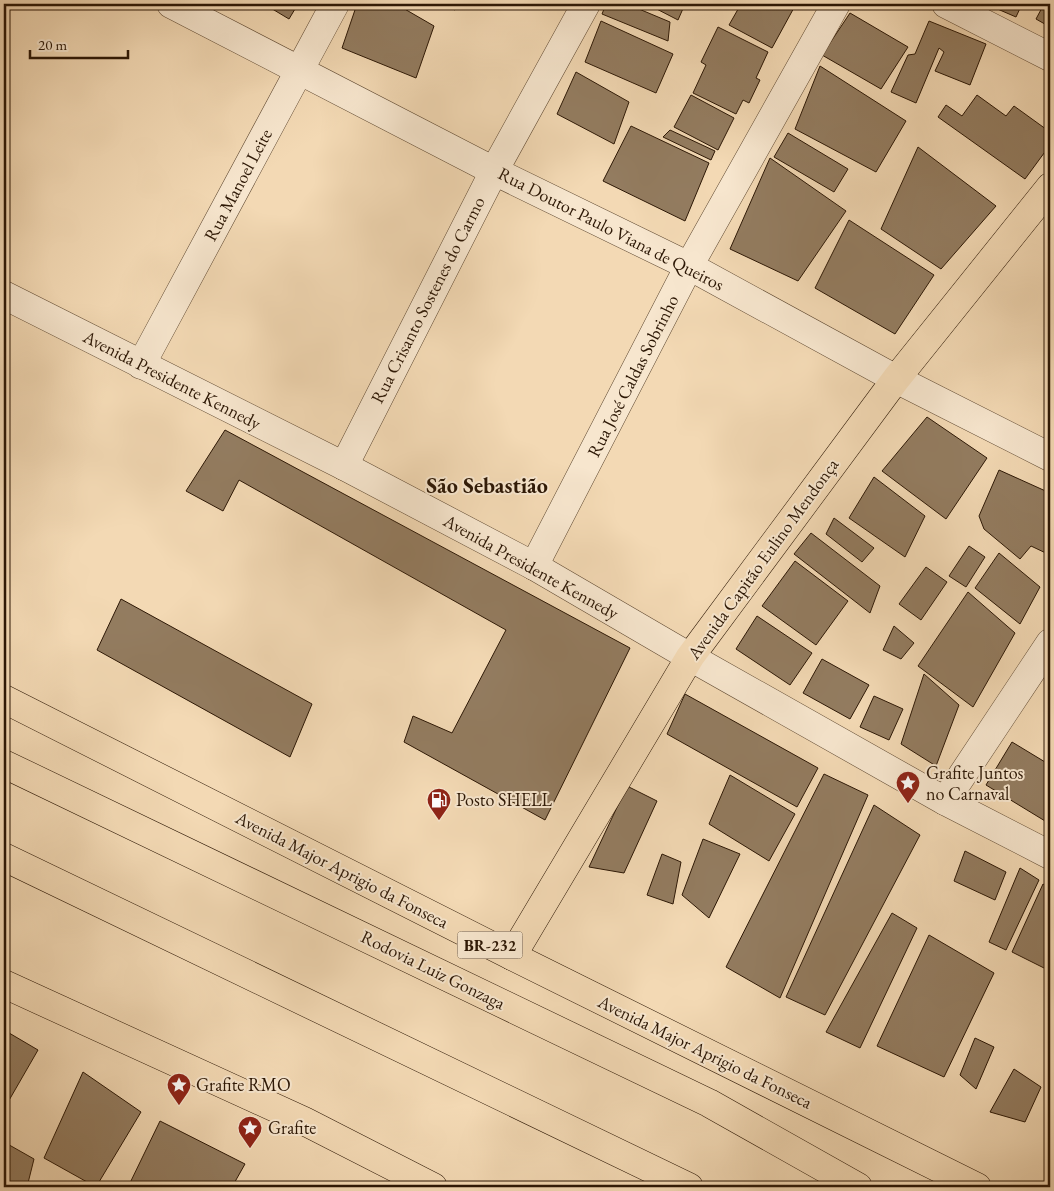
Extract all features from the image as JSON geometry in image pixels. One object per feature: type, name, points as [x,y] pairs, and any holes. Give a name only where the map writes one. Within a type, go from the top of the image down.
[{"type":"main road","name":"Avenida Capitão Eulino Mendonça","points":[[512,956],[690,657],[896,379],[1050,187]]},
{"type":"main road","name":"Avenida Major Aprigio da Fonseca","points":[[4,699],[512,956],[977,1187]]},
{"type":"main road","name":"Rodovia Luiz Gonzaga","points":[[4,764],[710,1103],[858,1187]]},
{"type":"main road","points":[[4,857],[688,1187]]},
{"type":"main road","points":[[4,984],[304,1121],[433,1187]]},
{"type":"street","name":"Rua Doutor Paulo Viana de Queiros","points":[[171,4],[494,171],[689,266],[896,379],[1050,457]]},
{"type":"street","name":"Rua Manoel Leite","points":[[141,365],[335,4]]},
{"type":"street","name":"Rua Crisanto Sostenes do Carmo","points":[[344,466],[494,171],[586,4]]},
{"type":"street","name":"Rua José Caldas Sobrinho","points":[[534,566],[689,266],[836,4]]},
{"type":"street","points":[[946,4],[1050,57]]},
{"type":"street","name":"Avenida Presidente Kennedy","points":[[4,295],[344,466],[534,566],[690,657],[945,801],[1050,855]]},
{"type":"street","points":[[945,801],[1050,643]]},
{"type":"building","points":[[264,4],[298,4],[289,19]]},
{"type":"building","points":[[357,4],[396,4],[434,26],[416,78],[342,48]]},
{"type":"building","points":[[443,4],[459,4],[455,10]]},
{"type":"building","points":[[606,4],[627,4],[670,22],[668,41],[602,14]]},
{"type":"building","points":[[647,4],[685,4],[678,20]]},
{"type":"building","points":[[741,4],[796,4],[772,48],[729,25]]},
{"type":"building","points":[[986,4],[1022,4],[1016,17]]},
{"type":"building","points":[[1044,4],[1050,4],[1050,27],[1036,19]]},
{"type":"building","points":[[850,13],[908,47],[881,89],[822,55]]},
{"type":"building","points":[[601,21],[673,54],[656,93],[585,62]]},
{"type":"building","points":[[929,21],[986,44],[970,85],[935,71],[944,52],[939,48],[916,103],[891,92],[908,55],[915,54]]},
{"type":"building","points":[[718,27],[768,52],[756,78],[760,80],[749,103],[743,100],[736,114],[693,93],[706,65],[701,62]]},
{"type":"building","points":[[820,66],[906,121],[876,172],[795,129]]},
{"type":"building","points":[[576,72],[629,102],[614,144],[557,114]]},
{"type":"building","points":[[691,95],[734,118],[718,150],[674,127]]},
{"type":"building","points":[[977,95],[1006,116],[1014,106],[1050,132],[1050,145],[1025,179],[938,117],[946,105],[962,116]]},
{"type":"building","points":[[631,126],[709,163],[685,221],[603,181]]},
{"type":"building","points":[[670,130],[715,151],[711,160],[663,137]]},
{"type":"building","points":[[788,133],[848,169],[834,192],[774,157]]},
{"type":"building","points":[[918,147],[996,206],[941,269],[881,229]]},
{"type":"building","points":[[770,158],[846,211],[798,281],[730,249]]},
{"type":"building","points":[[849,220],[934,275],[895,334],[815,288]]},
{"type":"building","points":[[927,417],[987,458],[946,519],[882,471]]},
{"type":"building","points":[[225,430],[630,648],[545,820],[404,742],[413,716],[452,733],[506,630],[239,480],[223,511],[186,491]]},
{"type":"building","points":[[999,470],[1050,493],[1050,555],[1031,546],[1020,559],[984,529],[979,516]]},
{"type":"building","points":[[874,477],[925,516],[905,557],[849,518]]},
{"type":"building","points":[[834,518],[874,548],[862,562],[826,534]]},
{"type":"building","points":[[811,533],[880,586],[870,613],[794,554]]},
{"type":"building","points":[[969,546],[985,557],[966,587],[949,576]]},
{"type":"building","points":[[999,553],[1040,587],[1020,624],[975,588]]},
{"type":"building","points":[[795,561],[848,601],[816,645],[762,606]]},
{"type":"building","points":[[926,567],[947,582],[921,620],[899,604]]},
{"type":"building","points":[[968,592],[1015,633],[973,707],[918,666]]},
{"type":"building","points":[[121,599],[312,704],[290,757],[97,650]]},
{"type":"building","points":[[757,616],[812,653],[790,685],[736,649]]},
{"type":"building","points":[[894,626],[914,643],[901,659],[883,650]]},
{"type":"building","points":[[822,659],[869,685],[850,719],[803,693]]},
{"type":"building","points":[[924,674],[959,705],[936,766],[901,744]]},
{"type":"building","points":[[685,694],[818,768],[797,807],[667,734]]},
{"type":"building","points":[[874,696],[903,709],[889,740],[860,727]]},
{"type":"building","points":[[1012,742],[1050,765],[1050,824],[986,785]]},
{"type":"building","points":[[824,774],[868,795],[780,998],[726,967]]},
{"type":"building","points":[[730,775],[795,814],[769,861],[709,824]]},
{"type":"building","points":[[627,786],[657,801],[624,873],[589,867]]},
{"type":"building","points":[[874,805],[920,835],[825,1015],[786,997]]},
{"type":"building","points":[[703,839],[740,854],[709,918],[682,895]]},
{"type":"building","points":[[965,851],[1006,872],[995,900],[954,881]]},
{"type":"building","points":[[662,854],[681,862],[673,904],[647,895]]},
{"type":"building","points":[[1020,868],[1039,880],[1006,950],[989,942]]},
{"type":"building","points":[[1043,884],[1050,888],[1050,971],[1012,952]]},
{"type":"building","points":[[892,913],[917,928],[860,1048],[826,1032]]},
{"type":"building","points":[[929,935],[994,973],[944,1077],[877,1046]]},
{"type":"building","points":[[4,1030],[38,1050],[4,1109]]},
{"type":"building","points":[[975,1038],[994,1047],[976,1089],[960,1075]]},
{"type":"building","points":[[1014,1069],[1041,1087],[1025,1122],[990,1112]]},
{"type":"building","points":[[83,1072],[141,1112],[96,1187],[44,1158]]},
{"type":"building","points":[[160,1121],[245,1164],[232,1187],[128,1187]]},
{"type":"building","points":[[4,1142],[34,1159],[27,1187],[4,1187]]},
{"type":"place","name":"Grafite Juntos no Carnaval","points":[[908,804]]},
{"type":"place","name":"Posto SHELL","points":[[439,821]]},
{"type":"place","name":"Grafite RMO","points":[[179,1106]]},
{"type":"place","name":"Grafite","points":[[250,1149]]},
{"type":"district","name":"São Sebastião","points":[[487,485]]}]
